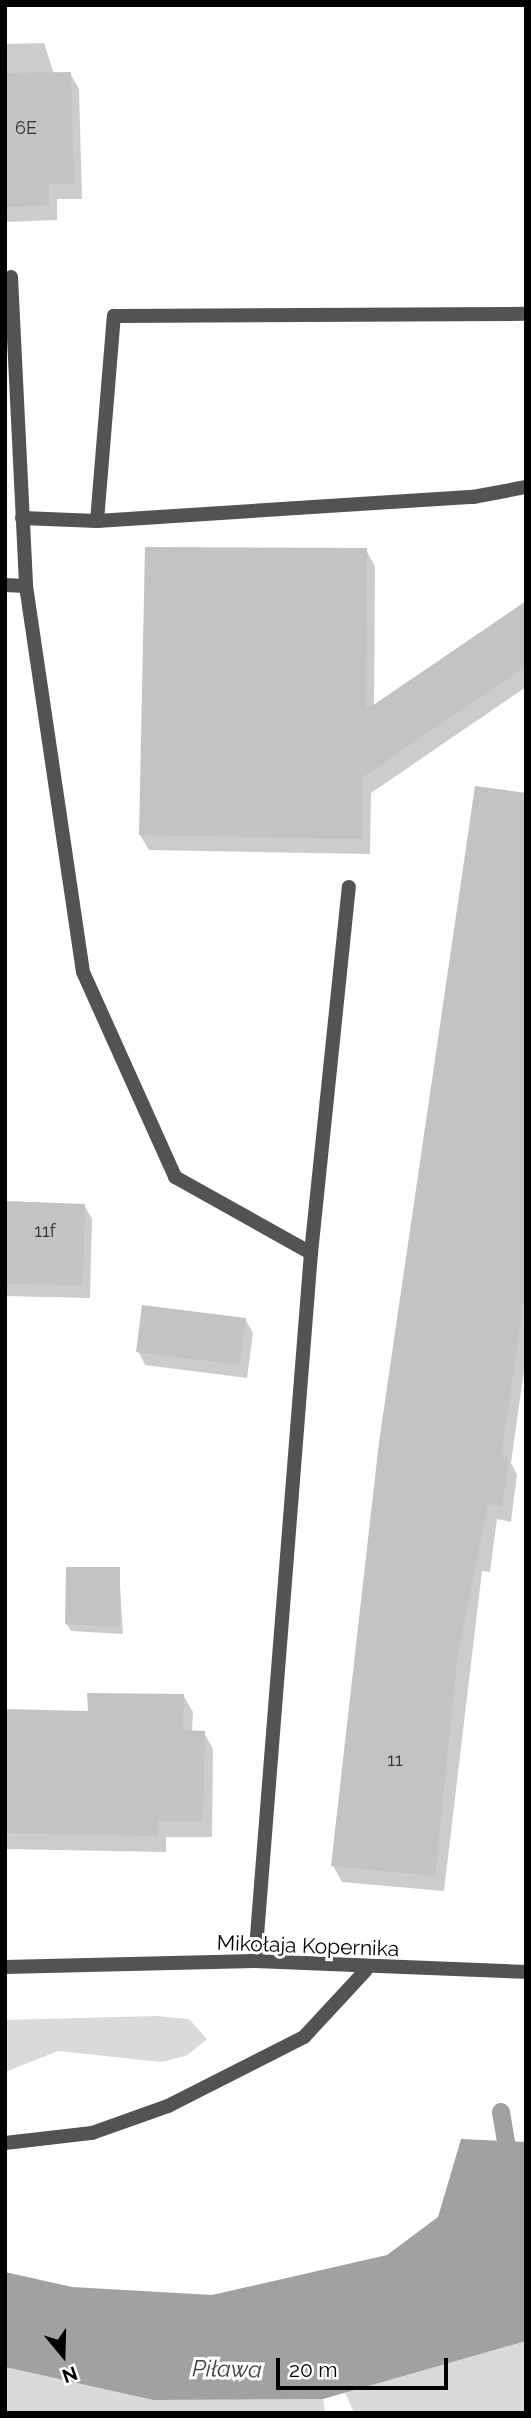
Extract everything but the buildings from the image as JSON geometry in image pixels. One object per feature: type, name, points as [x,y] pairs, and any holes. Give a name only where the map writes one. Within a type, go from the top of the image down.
[{"type":"street","points":[[11,277],[26,586],[83,972],[175,1177],[311,1253]]},
{"type":"street","points":[[97,521],[114,316],[526,314]]},
{"type":"street","points":[[22,518],[97,521],[473,497],[526,487]]},
{"type":"street","points":[[5,585],[26,586]]},
{"type":"street","points":[[255,1961],[311,1253],[349,887]]},
{"type":"street","name":"Mikołaja Kopernika","points":[[5,1967],[255,1961],[366,1970],[526,1972]]},
{"type":"street","points":[[5,2143],[92,2133],[168,2106],[304,2037],[366,1970]]},
{"type":"shaded area","points":[[156,2016],[189,2019],[207,2039],[186,2056],[161,2062],[58,2051],[5,2072],[5,2020]]},
{"type":"shaded area","points":[[526,2341],[526,2413],[354,2413],[345,2392]]},
{"type":"shaded area","points":[[5,2367],[153,2400],[323,2399],[325,2413],[5,2413]]},
{"type":"water","name":"Piława","points":[[461,2139],[526,2142],[526,2341],[323,2399],[153,2400],[5,2367],[5,2272],[72,2287],[212,2295],[387,2255],[438,2217]]},
{"type":"waterway","points":[[501,2112],[509,2160]]}]
